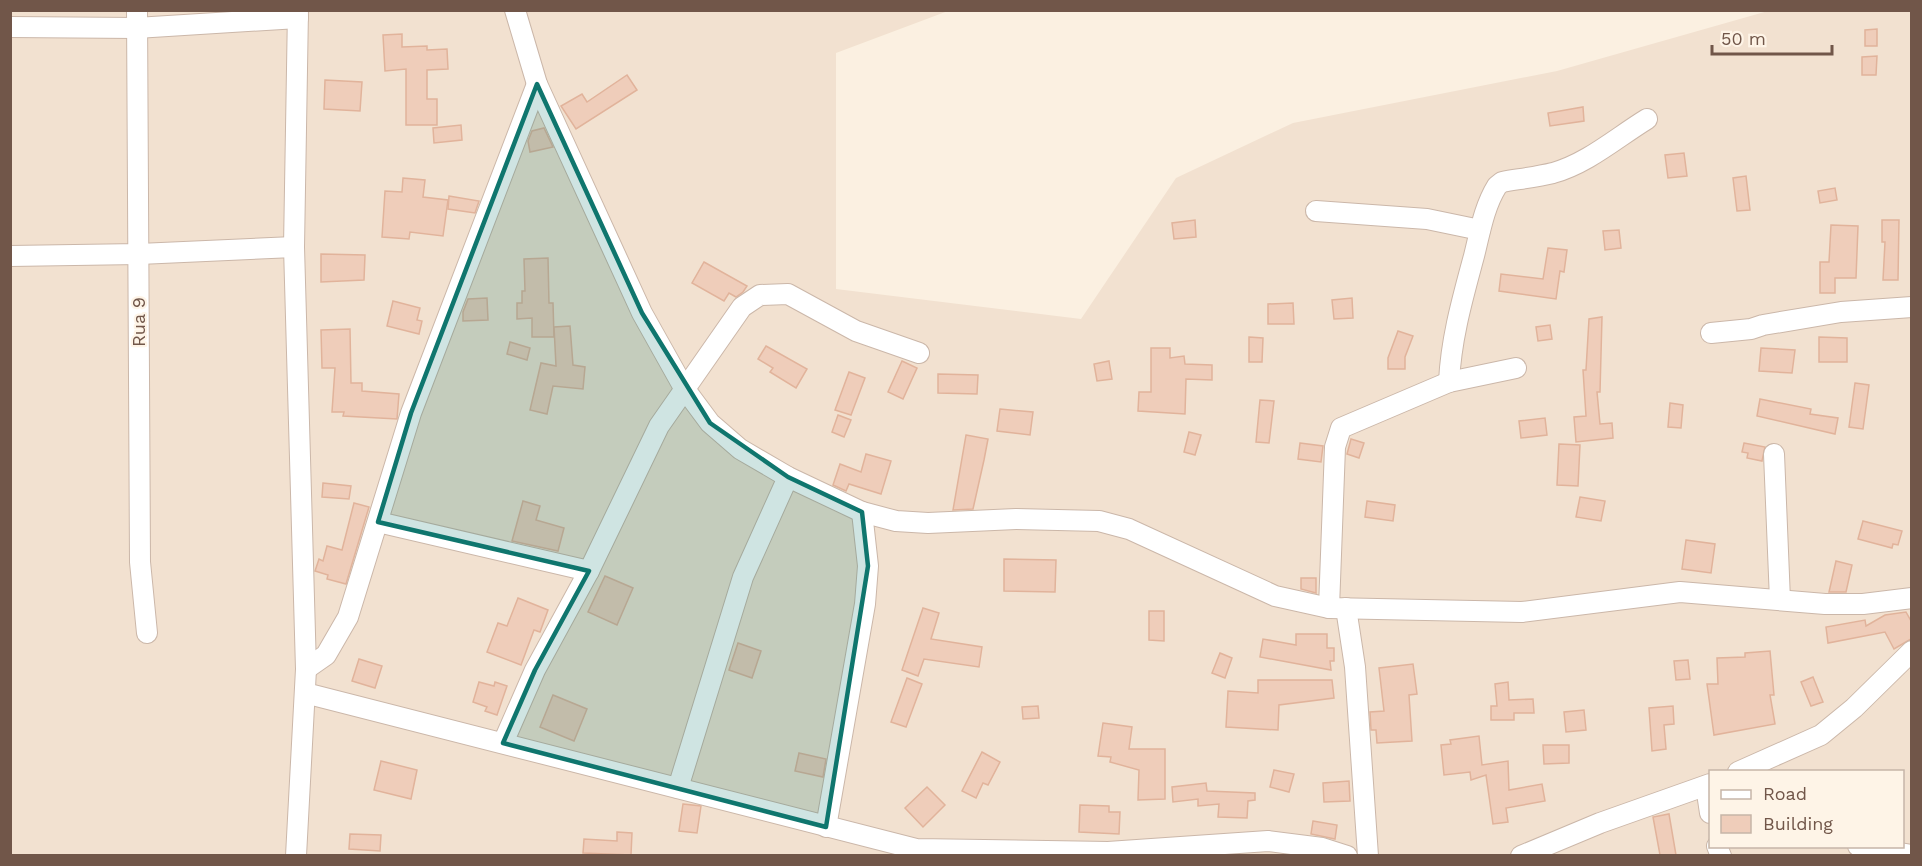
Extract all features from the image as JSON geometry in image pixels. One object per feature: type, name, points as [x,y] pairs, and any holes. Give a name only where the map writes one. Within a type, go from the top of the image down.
[{"type":"street","points":[[515,10],[537,84],[642,313],[684,388],[710,423],[740,449],[788,477],[862,512],[896,520],[928,523],[1016,519],[1099,521],[1129,529],[1275,596],[1337,608],[1522,612],[1680,592],[1863,604],[1911,598]]},
{"type":"street","points":[[10,27],[298,14],[294,247],[306,669],[296,855]]},
{"type":"street","name":"Rua 9","points":[[137,20],[140,562],[147,633]]},
{"type":"street","points":[[306,669],[326,655],[348,617],[411,413],[537,84]]},
{"type":"street","points":[[1449,382],[1450,351],[1480,230],[1492,194],[1502,182],[1554,173],[1573,165],[1599,152],[1647,119]]},
{"type":"street","points":[[1316,211],[1427,219],[1480,230]]},
{"type":"street","points":[[10,256],[139,254],[294,247]]},
{"type":"street","points":[[503,743],[535,670],[589,571],[659,426],[742,307],[760,295],[788,294],[856,331],[919,353]]},
{"type":"street","points":[[1710,333],[1751,329],[1762,325],[1841,312],[1911,308]]},
{"type":"street","points":[[1368,855],[1355,668],[1337,608],[1338,433],[1345,425],[1449,382],[1516,368]]},
{"type":"street","points":[[1774,454],[1780,600]]},
{"type":"street","points":[[678,788],[743,577],[788,477]]},
{"type":"street","points":[[826,827],[865,604],[868,566],[862,512]]},
{"type":"street","points":[[378,522],[589,571]]},
{"type":"street","points":[[1740,770],[1821,735],[1862,701],[1911,651]]},
{"type":"street","points":[[305,693],[678,788],[916,852],[1108,852],[1268,841],[1322,848],[1347,855]]},
{"type":"street","points":[[1521,855],[1600,823],[1708,785]]},
{"type":"street","points":[[1870,848],[1911,855]]},
{"type":"highlighted area","points":[[537,84],[642,313],[710,423],[788,477],[862,512],[868,566],[826,827],[503,743],[535,670],[589,571],[378,522],[411,413]]},
{"type":"shaded area","points":[[10,11],[948,11],[836,53],[836,289],[1081,319],[1176,178],[1293,123],[1557,71],[1768,11],[1911,11],[1911,855],[11,855]]},
{"type":"building","points":[[1877,29],[1877,46],[1865,46],[1865,30]]},
{"type":"building","points":[[402,34],[402,47],[427,46],[427,50],[447,49],[448,69],[427,70],[427,99],[437,99],[437,125],[406,125],[406,69],[385,71],[383,35]]},
{"type":"building","points":[[1877,56],[1876,75],[1862,75],[1862,57]]},
{"type":"building","points":[[627,75],[637,90],[576,129],[561,106],[582,94],[587,102]]},
{"type":"building","points":[[325,80],[362,82],[360,111],[324,109]]},
{"type":"building","points":[[1583,107],[1584,121],[1550,126],[1548,113]]},
{"type":"building","points":[[461,125],[462,140],[434,143],[433,128]]},
{"type":"building","points":[[544,128],[553,147],[530,152],[528,141],[532,131]]},
{"type":"building","points":[[1684,153],[1687,176],[1668,178],[1665,155]]},
{"type":"building","points":[[1746,176],[1750,210],[1737,211],[1733,178]]},
{"type":"building","points":[[403,178],[425,180],[423,197],[448,200],[443,236],[410,232],[409,239],[382,237],[385,191],[402,192]]},
{"type":"building","points":[[1835,188],[1837,200],[1820,203],[1818,191]]},
{"type":"building","points":[[449,196],[479,201],[475,213],[448,209]]},
{"type":"building","points":[[1195,220],[1196,237],[1174,239],[1172,223]]},
{"type":"building","points":[[1882,220],[1899,220],[1898,280],[1883,280],[1885,242],[1882,242]]},
{"type":"building","points":[[1831,225],[1858,226],[1856,278],[1835,278],[1835,293],[1820,293],[1820,262],[1829,262]]},
{"type":"building","points":[[1619,230],[1621,248],[1605,250],[1603,231]]},
{"type":"building","points":[[1548,248],[1567,250],[1564,272],[1560,271],[1556,299],[1499,291],[1501,274],[1543,279]]},
{"type":"building","points":[[321,254],[365,255],[364,280],[321,282]]},
{"type":"building","points":[[548,258],[549,303],[553,303],[554,337],[532,337],[532,318],[517,319],[517,303],[522,303],[522,291],[525,291],[524,259]]},
{"type":"building","points":[[704,262],[747,286],[736,297],[729,293],[724,301],[692,283]]},
{"type":"building","points":[[487,298],[488,320],[463,321],[463,312],[468,299]]},
{"type":"building","points":[[1352,298],[1353,318],[1334,319],[1332,300]]},
{"type":"building","points":[[393,301],[420,308],[417,320],[422,321],[419,334],[387,326]]},
{"type":"building","points":[[1293,303],[1294,324],[1268,324],[1268,304]]},
{"type":"building","points":[[1602,317],[1600,392],[1597,392],[1600,424],[1612,423],[1613,438],[1576,442],[1574,417],[1586,416],[1583,370],[1586,370],[1589,319]]},
{"type":"building","points":[[1550,325],[1552,339],[1538,341],[1536,327]]},
{"type":"building","points":[[570,326],[573,365],[585,367],[583,389],[553,386],[547,414],[530,410],[541,363],[556,366],[554,327]]},
{"type":"building","points":[[350,329],[351,383],[362,383],[362,391],[399,394],[397,419],[343,416],[344,412],[332,412],[335,368],[322,368],[321,330]]},
{"type":"building","points":[[1398,331],[1413,336],[1405,357],[1405,369],[1388,369],[1388,358]]},
{"type":"building","points":[[1249,337],[1263,338],[1262,362],[1249,362]]},
{"type":"building","points":[[1819,337],[1847,338],[1847,362],[1819,362]]},
{"type":"building","points":[[510,342],[530,348],[527,360],[507,354]]},
{"type":"building","points":[[766,346],[807,369],[796,388],[770,372],[773,368],[758,359]]},
{"type":"building","points":[[1151,348],[1170,348],[1170,358],[1184,356],[1185,364],[1212,365],[1212,380],[1186,379],[1185,414],[1138,411],[1139,392],[1151,392]]},
{"type":"building","points":[[1761,348],[1795,350],[1792,373],[1759,371]]},
{"type":"building","points":[[902,361],[917,368],[903,399],[888,392]]},
{"type":"building","points":[[1109,361],[1112,379],[1097,381],[1094,364]]},
{"type":"building","points":[[849,372],[865,378],[851,415],[835,410]]},
{"type":"building","points":[[938,374],[978,375],[977,394],[938,393]]},
{"type":"building","points":[[1855,383],[1869,385],[1863,429],[1849,427]]},
{"type":"building","points":[[1760,399],[1811,409],[1810,414],[1838,418],[1835,434],[1757,416]]},
{"type":"building","points":[[1260,400],[1274,401],[1269,443],[1256,442]]},
{"type":"building","points":[[1670,403],[1683,405],[1681,428],[1668,427]]},
{"type":"building","points":[[1000,409],[1033,412],[1030,435],[997,431]]},
{"type":"building","points":[[838,415],[851,420],[844,437],[832,432]]},
{"type":"building","points":[[1545,418],[1547,435],[1521,438],[1519,421]]},
{"type":"building","points":[[1189,432],[1201,435],[1195,455],[1184,452]]},
{"type":"building","points":[[966,435],[988,439],[973,509],[953,510]]},
{"type":"building","points":[[1351,439],[1364,443],[1359,458],[1347,454]]},
{"type":"building","points":[[1300,443],[1323,446],[1321,462],[1298,459]]},
{"type":"building","points":[[1744,443],[1765,447],[1762,461],[1747,458],[1748,453],[1742,452]]},
{"type":"building","points":[[1559,444],[1580,445],[1578,486],[1557,485]]},
{"type":"building","points":[[866,454],[891,461],[881,494],[849,484],[846,491],[833,485],[840,464],[861,472]]},
{"type":"building","points":[[323,483],[351,486],[349,499],[322,497]]},
{"type":"building","points":[[1580,497],[1605,501],[1601,521],[1576,517]]},
{"type":"building","points":[[523,501],[540,506],[536,520],[564,528],[558,551],[512,541]]},
{"type":"building","points":[[1367,501],[1395,505],[1393,521],[1365,517]]},
{"type":"building","points":[[354,503],[369,507],[346,584],[327,579],[328,575],[315,571],[319,559],[323,561],[327,546],[342,550]]},
{"type":"building","points":[[1863,521],[1902,531],[1898,545],[1893,544],[1892,548],[1858,539]]},
{"type":"building","points":[[1686,540],[1715,544],[1711,573],[1682,569]]},
{"type":"building","points":[[1004,559],[1056,560],[1055,592],[1004,591]]},
{"type":"building","points":[[1836,561],[1852,565],[1846,592],[1829,592]]},
{"type":"building","points":[[605,576],[633,588],[617,625],[588,612]]},
{"type":"building","points":[[1301,578],[1316,578],[1316,593],[1301,589]]},
{"type":"building","points":[[518,598],[548,610],[540,632],[534,630],[521,665],[487,652],[498,623],[507,626]]},
{"type":"building","points":[[923,608],[939,613],[931,639],[982,647],[979,667],[924,659],[918,676],[902,670]]},
{"type":"building","points":[[1149,611],[1164,611],[1164,641],[1149,640]]},
{"type":"building","points":[[1906,612],[1911,621],[1911,639],[1894,649],[1885,632],[1828,643],[1826,627],[1865,620],[1866,626],[1885,615]]},
{"type":"building","points":[[1296,634],[1327,634],[1327,648],[1334,648],[1334,661],[1330,661],[1331,670],[1260,657],[1263,639],[1296,645]]},
{"type":"building","points":[[738,643],[761,651],[752,678],[729,670]]},
{"type":"building","points":[[1770,651],[1774,695],[1770,695],[1775,724],[1714,735],[1707,684],[1718,684],[1717,658],[1745,657],[1745,653]]},
{"type":"building","points":[[1220,653],[1232,658],[1225,678],[1212,673]]},
{"type":"building","points":[[359,659],[382,666],[375,688],[352,681]]},
{"type":"building","points":[[1688,660],[1690,679],[1676,680],[1674,661]]},
{"type":"building","points":[[1413,664],[1417,694],[1409,695],[1412,741],[1377,743],[1376,730],[1371,730],[1370,712],[1384,711],[1379,668]]},
{"type":"building","points":[[1813,677],[1823,702],[1811,706],[1801,682]]},
{"type":"building","points":[[907,678],[922,684],[906,727],[891,722]]},
{"type":"building","points":[[1258,680],[1332,680],[1334,698],[1279,705],[1278,730],[1226,727],[1228,691],[1258,693]]},
{"type":"building","points":[[479,682],[494,686],[495,682],[507,686],[497,715],[485,711],[487,707],[473,702]]},
{"type":"building","points":[[1508,682],[1509,700],[1533,699],[1534,713],[1514,713],[1514,720],[1491,720],[1491,706],[1497,706],[1495,684]]},
{"type":"building","points":[[553,695],[587,709],[574,741],[540,727]]},
{"type":"building","points":[[1038,706],[1039,718],[1023,719],[1022,707]]},
{"type":"building","points":[[1673,706],[1674,724],[1664,725],[1666,749],[1652,751],[1649,708]]},
{"type":"building","points":[[1584,710],[1586,730],[1566,732],[1564,712]]},
{"type":"building","points":[[1103,723],[1132,727],[1129,749],[1165,749],[1165,799],[1138,800],[1139,770],[1110,762],[1111,757],[1098,756]]},
{"type":"building","points":[[1479,736],[1482,765],[1508,761],[1509,790],[1542,784],[1545,801],[1506,808],[1508,822],[1493,824],[1486,775],[1471,780],[1470,772],[1444,775],[1441,745],[1451,744],[1450,740]]},
{"type":"building","points":[[1543,745],[1569,745],[1569,763],[1544,764]]},
{"type":"building","points":[[982,752],[1000,762],[988,785],[983,783],[976,798],[962,791]]},
{"type":"building","points":[[799,753],[826,759],[823,777],[795,771]]},
{"type":"building","points":[[381,761],[417,770],[411,799],[374,790]]},
{"type":"building","points":[[1274,770],[1294,774],[1289,792],[1270,787]]},
{"type":"building","points":[[1349,781],[1350,801],[1324,802],[1323,783]]},
{"type":"building","points":[[1206,783],[1207,791],[1255,793],[1255,800],[1248,801],[1247,818],[1218,817],[1219,804],[1198,806],[1198,799],[1173,802],[1172,787]]},
{"type":"building","points":[[927,787],[945,805],[923,827],[905,808]]},
{"type":"building","points":[[683,804],[701,806],[697,833],[679,831]]},
{"type":"building","points":[[1080,805],[1109,806],[1109,812],[1120,812],[1119,834],[1079,832]]},
{"type":"building","points":[[1669,814],[1676,855],[1660,855],[1653,817]]},
{"type":"building","points":[[1313,821],[1337,825],[1335,839],[1311,834]]},
{"type":"building","points":[[617,832],[632,833],[631,855],[583,853],[584,839],[617,841]]},
{"type":"building","points":[[350,834],[381,835],[380,851],[349,849]]}]
